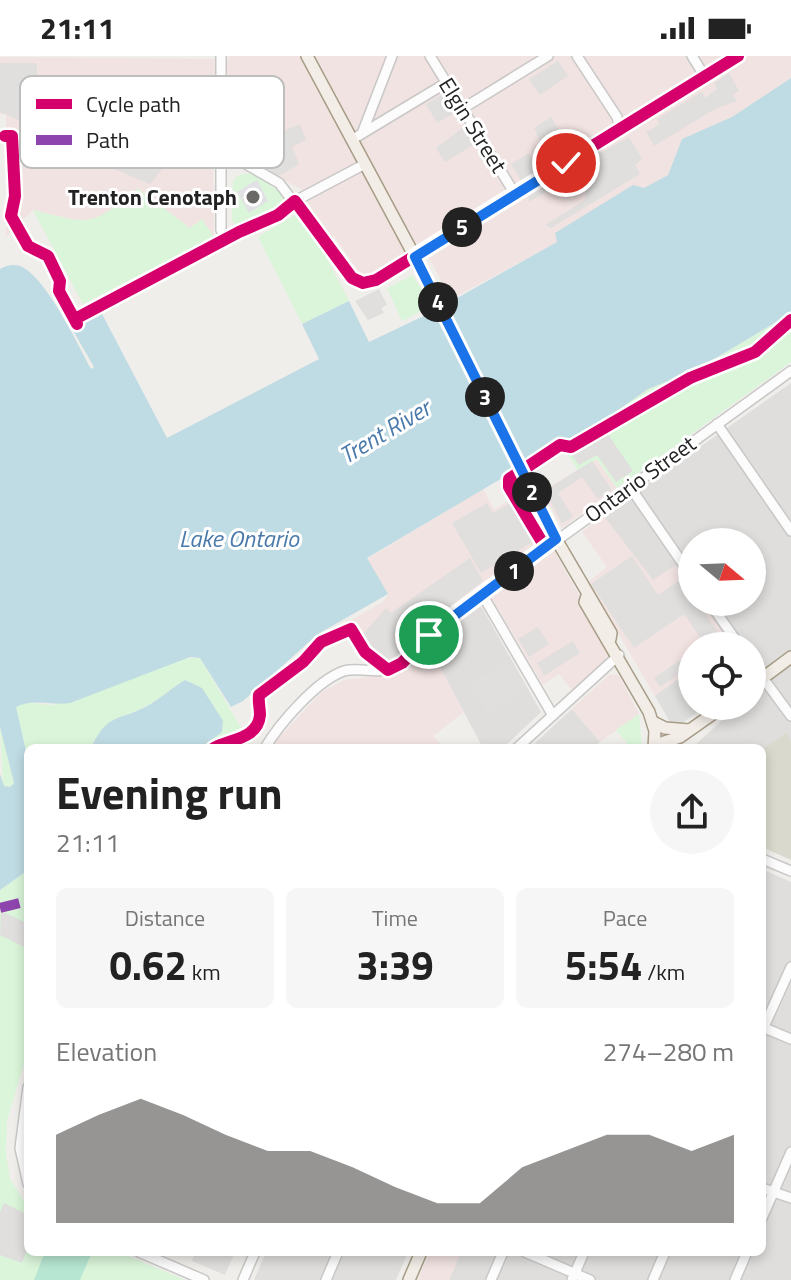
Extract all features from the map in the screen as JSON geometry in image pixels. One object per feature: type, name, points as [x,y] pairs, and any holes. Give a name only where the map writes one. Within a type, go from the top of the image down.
[{"type":"main road","points":[[307,56],[358,135],[365,164],[587,596],[585,602],[604,637],[610,639],[653,722],[655,744]]},
{"type":"main road","points":[[766,675],[791,657]]},
{"type":"main road","points":[[664,744],[704,720]]},
{"type":"main road","points":[[653,722],[665,728],[690,730]]},
{"type":"main road","points":[[409,1280],[419,1256]]},
{"type":"street","points":[[358,135],[392,56]]},
{"type":"street","name":"Elgin Street","points":[[430,56],[515,194]]},
{"type":"street","points":[[462,109],[548,56]]},
{"type":"street","points":[[577,56],[617,117],[620,129]]},
{"type":"street","points":[[692,56],[705,77]]},
{"type":"street","points":[[254,168],[279,183],[352,278],[363,283],[376,280],[738,56]]},
{"type":"street","points":[[358,135],[446,83]]},
{"type":"street","points":[[295,201],[365,164]]},
{"type":"street","points":[[221,168],[221,230]]},
{"type":"street","name":"Ontario Street","points":[[268,744],[310,695],[335,675],[346,671],[394,668],[435,629],[791,371]]},
{"type":"street","points":[[717,424],[791,531]]},
{"type":"street","points":[[630,487],[678,557]]},
{"type":"street","points":[[482,594],[552,714]]},
{"type":"street","points":[[521,744],[619,655]]},
{"type":"street","points":[[766,691],[791,716]]},
{"type":"street","points":[[766,861],[791,871]]},
{"type":"street","points":[[766,1020],[791,967]]},
{"type":"street","points":[[766,1030],[791,1039]]},
{"type":"street","points":[[24,1110],[20,1133],[24,1176]]},
{"type":"street","points":[[766,1209],[791,1152]]},
{"type":"street","points":[[766,1189],[791,1198]]},
{"type":"street","points":[[148,1256],[204,1280]]},
{"type":"street","points":[[243,1280],[253,1256]]},
{"type":"street","points":[[326,1280],[336,1256]]},
{"type":"street","points":[[491,1280],[501,1256]]},
{"type":"street","points":[[533,1256],[574,1277],[590,1280]]},
{"type":"street","points":[[574,1277],[582,1256]]},
{"type":"street","points":[[653,1280],[663,1256]]},
{"type":"street","points":[[735,1280],[745,1256]]},
{"type":"shaded area","points":[[229,56],[791,56],[791,78],[732,117],[682,139],[668,175],[558,242],[451,299],[423,247],[364,279],[334,236],[328,240],[301,189],[260,168],[284,168],[284,76],[20,76],[20,168],[213,168],[214,237],[202,220],[190,228],[138,189],[97,220],[79,222],[33,210],[6,237],[6,115],[0,114],[0,57],[228,59]]},
{"type":"shaded area","points":[[558,61],[568,76],[540,95],[529,79]]},
{"type":"shaded area","points":[[0,63],[37,63],[37,76],[20,76],[20,121],[0,112]]},
{"type":"shaded area","points":[[729,73],[739,91],[733,95],[737,101],[715,109],[654,146],[646,132],[660,124],[657,119],[702,92],[705,98],[717,89],[714,83]]},
{"type":"shaded area","points":[[444,93],[456,112],[437,123],[426,104]]},
{"type":"shaded area","points":[[551,117],[570,149],[550,161],[534,128]]},
{"type":"shaded area","points":[[300,124],[306,140],[292,147],[299,164],[279,176],[265,168],[284,168],[286,130]]},
{"type":"shaded area","points":[[464,127],[475,144],[445,162],[436,148]]},
{"type":"shaded area","points":[[629,137],[642,159],[635,165],[640,174],[551,228],[545,225],[585,200],[586,183],[572,176],[529,202],[528,194]]},
{"type":"shaded area","points":[[529,153],[539,170],[521,181],[511,164]]},
{"type":"shaded area","points":[[112,168],[163,168],[150,184]]},
{"type":"shaded area","points":[[257,180],[268,201],[249,213],[237,192]]},
{"type":"shaded area","points":[[379,289],[387,305],[381,308],[384,313],[368,320],[355,301]]},
{"type":"shaded area","points":[[791,383],[791,741],[786,734],[766,747],[766,744],[696,744],[722,720],[766,720],[766,632],[722,632],[711,616],[766,616],[766,528],[678,528],[678,570],[675,566],[653,581],[603,515]]},
{"type":"shaded area","points":[[605,430],[633,471],[616,482],[597,455],[579,465],[571,454]]},
{"type":"shaded area","points":[[596,459],[617,488],[562,528],[542,491]]},
{"type":"shaded area","points":[[592,461],[612,490],[598,499],[582,477],[558,493],[573,517],[562,523],[545,491]]},
{"type":"shaded area","points":[[483,489],[494,509],[514,498],[540,544],[436,620],[401,661],[375,667],[348,622],[383,602],[388,595],[367,559]]},
{"type":"shaded area","points":[[514,501],[536,540],[481,573],[452,523],[487,503],[493,513]]},
{"type":"shaded area","points":[[603,515],[653,580],[676,565],[678,616],[711,616],[722,632],[678,632],[678,679],[655,696],[588,582],[607,567],[582,532]]},
{"type":"shaded area","points":[[552,548],[613,654],[572,690],[559,674],[543,685],[490,595]]},
{"type":"shaded area","points":[[632,556],[658,595],[678,582],[678,616],[681,616],[634,648],[591,584]]},
{"type":"shaded area","points":[[470,558],[483,581],[434,619],[391,664],[359,639],[386,608],[391,613]]},
{"type":"shaded area","points":[[481,606],[541,712],[507,744],[481,744],[427,643]]},
{"type":"shaded area","points":[[685,616],[707,616],[717,632],[696,632]]},
{"type":"shaded area","points":[[538,627],[549,644],[529,657],[518,639]]},
{"type":"shaded area","points":[[573,641],[580,653],[544,676],[537,663]]},
{"type":"shaded area","points":[[427,643],[464,712],[433,736],[440,744],[273,744],[323,691],[345,680],[399,673]]},
{"type":"shaded area","points":[[506,660],[526,688],[489,714],[469,686]]},
{"type":"shaded area","points":[[678,662],[678,675],[660,687],[654,678]]},
{"type":"shaded area","points":[[610,674],[619,676],[639,714],[600,742],[572,709]]},
{"type":"shaded area","points":[[678,679],[678,720],[686,720],[678,726],[670,722],[655,696]]},
{"type":"shaded area","points":[[572,709],[600,742],[598,744],[535,743]]},
{"type":"shaded area","points":[[786,733],[791,741],[791,860],[766,849],[766,747]]},
{"type":"shaded area","points":[[766,871],[791,882],[791,1280],[449,1280],[459,1256],[766,1256]]},
{"type":"shaded area","points":[[1,911],[24,922],[24,947],[0,935]]},
{"type":"shaded area","points":[[4,1203],[24,1213],[22,1263],[0,1255],[0,1212]]},
{"type":"shaded area","points":[[194,1256],[233,1256],[225,1275],[192,1261]]},
{"type":"shaded area","points":[[264,1256],[406,1256],[396,1280],[254,1280]]},
{"type":"shaded area","points":[[428,1256],[459,1256],[449,1280],[418,1280]]},
{"type":"green space","name":"Trenton Cenotaph","points":[[253,173],[278,190],[288,206],[244,231],[232,221],[233,181],[239,175]]},
{"type":"green space","points":[[138,189],[190,228],[202,219],[214,237],[83,304],[33,210],[80,220],[90,219],[109,210]]},
{"type":"green space","points":[[302,211],[349,301],[302,324],[258,237]]},
{"type":"green space","points":[[413,275],[431,306],[402,321],[387,288]]},
{"type":"green space","points":[[791,313],[791,362],[617,488],[597,459],[578,470],[560,444],[567,446],[648,389],[696,370]]},
{"type":"green space","points":[[200,658],[251,744],[205,744],[221,732],[202,688],[185,680],[148,705],[109,723],[93,744],[24,744],[16,707],[21,704],[58,704],[186,659]]},
{"type":"green space","points":[[639,714],[642,744],[628,744],[616,730]]},
{"type":"green space","points":[[0,727],[14,783],[10,787],[3,786]]},
{"type":"green space","points":[[24,873],[24,1064],[7,1121],[6,1154],[10,1179],[24,1201],[24,1256],[128,1256],[185,1280],[0,1280],[0,890]]},
{"type":"green space","points":[[43,1256],[90,1256],[80,1280],[34,1280]]},
{"type":"water","name":"Lake Ontario","points":[[791,78],[791,313],[696,370],[648,389],[567,446],[560,444],[367,558],[388,594],[318,634],[243,701],[231,707],[200,658],[190,657],[70,703],[29,703],[16,707],[24,744],[24,873],[0,890],[0,774],[4,786],[10,787],[14,783],[0,727],[0,269],[18,265],[33,275],[61,314],[91,369],[94,367],[71,327],[101,312],[167,438],[319,359],[302,324],[349,301],[369,342],[434,311],[557,242],[555,233],[633,185],[644,188],[668,175],[682,139],[732,117]]},
{"type":"water","points":[[185,680],[202,688],[223,721],[222,732],[206,744],[93,744],[109,723],[149,705]]},
{"type":"marked path","points":[[0,908],[24,902]]},
{"type":"cycle path","points":[[75,319],[239,232],[278,215],[295,201],[352,278],[363,283],[376,280],[738,56]]},
{"type":"cycle path","points":[[5,136],[12,136],[15,196],[11,216],[28,246],[48,256],[60,281],[59,291],[77,324]]},
{"type":"cycle path","points":[[224,744],[254,729],[260,715],[259,695],[303,662],[321,642],[351,629],[365,652],[388,670],[402,663],[435,629],[545,547],[509,487],[509,479],[560,445],[571,447],[690,378],[755,352],[791,320]]},
{"type":"place","name":"Trenton Cenotaph","points":[[253,197]]},
{"type":"route","points":[[429,635],[556,539],[415,257],[566,163]]},
{"type":"water label","name":"Trent River","points":[[385,432]]}]
